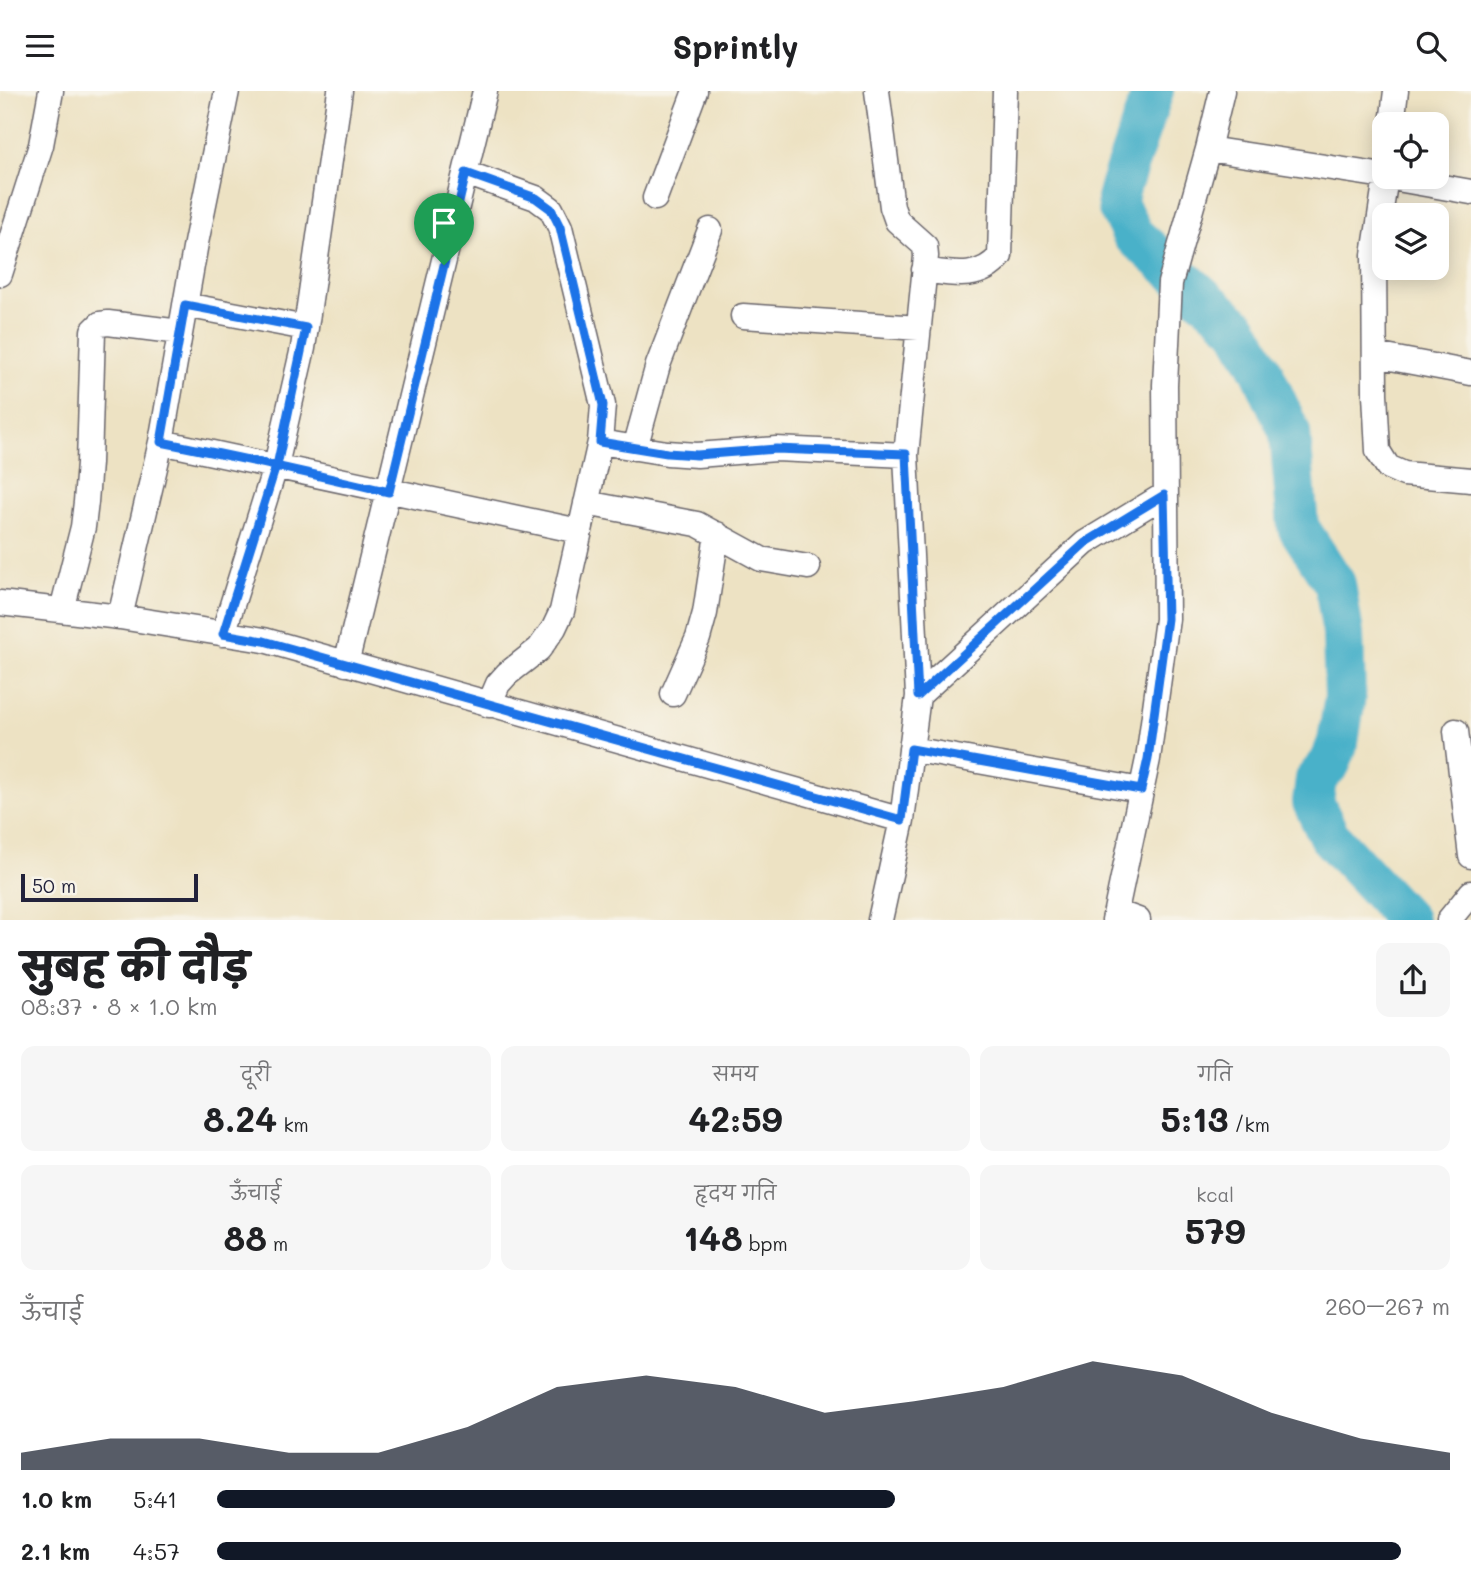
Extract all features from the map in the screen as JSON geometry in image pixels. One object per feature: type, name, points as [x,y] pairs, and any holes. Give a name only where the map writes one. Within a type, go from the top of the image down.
[{"type":"street","points":[[0,274],[41,145],[51,91]]},
{"type":"street","points":[[120,617],[161,442],[227,91]]},
{"type":"street","points":[[223,634],[276,466],[306,328],[340,91]]},
{"type":"street","points":[[346,664],[485,91]]},
{"type":"street","points":[[655,198],[695,91]]},
{"type":"street","points":[[877,91],[892,207],[897,221],[925,246],[906,454],[918,696],[902,820],[880,920]]},
{"type":"street","points":[[924,270],[960,275],[975,274],[992,265],[1000,256],[1005,91]]},
{"type":"street","points":[[1123,917],[1167,619],[1164,495],[1165,385],[1170,283],[1222,91]]},
{"type":"street","points":[[1393,112],[1396,91]]},
{"type":"street","points":[[1208,149],[1372,174]]},
{"type":"street","points":[[466,173],[536,198],[551,209],[560,227],[603,405],[600,442],[562,611],[539,649],[498,684],[489,705]]},
{"type":"street","points":[[1471,192],[1386,177],[1374,255],[1378,451],[1388,467],[1404,474],[1471,480]]},
{"type":"street","points":[[635,448],[658,365],[709,230]]},
{"type":"street","points":[[185,305],[306,328]]},
{"type":"street","points":[[743,316],[919,328]]},
{"type":"street","points":[[62,610],[83,527],[86,502],[93,331],[100,324],[108,323],[180,332]]},
{"type":"street","points":[[1375,355],[1471,373]]},
{"type":"street","points":[[161,442],[579,531]]},
{"type":"street","points":[[600,442],[697,455],[776,449],[906,454]]},
{"type":"street","points":[[918,696],[1085,543],[1164,495]]},
{"type":"street","points":[[586,503],[697,524],[761,559],[808,567]]},
{"type":"street","points":[[673,694],[698,638],[705,613],[717,534]]},
{"type":"street","points":[[0,603],[120,617],[264,641],[902,820]]},
{"type":"street","points":[[1456,731],[1471,856]]},
{"type":"street","points":[[911,749],[1141,790]]},
{"type":"street","points":[[1451,917],[1471,893]]},
{"type":"waterway","points":[[1153,91],[1121,184],[1118,206],[1133,235],[1238,328],[1261,369],[1290,433],[1298,527],[1335,584],[1343,634],[1345,696],[1338,742],[1330,763],[1316,779],[1313,802],[1329,836],[1407,920]]},
{"type":"route","points":[[444,265],[389,492],[276,466],[250,460],[161,442],[185,305],[306,328],[278,461],[276,466],[223,634],[264,641],[902,820],[911,749],[1141,790],[1148,759],[1167,619],[1164,495],[1085,543],[918,696],[906,454],[776,449],[697,455],[600,442],[603,405],[560,227],[551,209],[536,198],[466,173],[444,265]]}]
